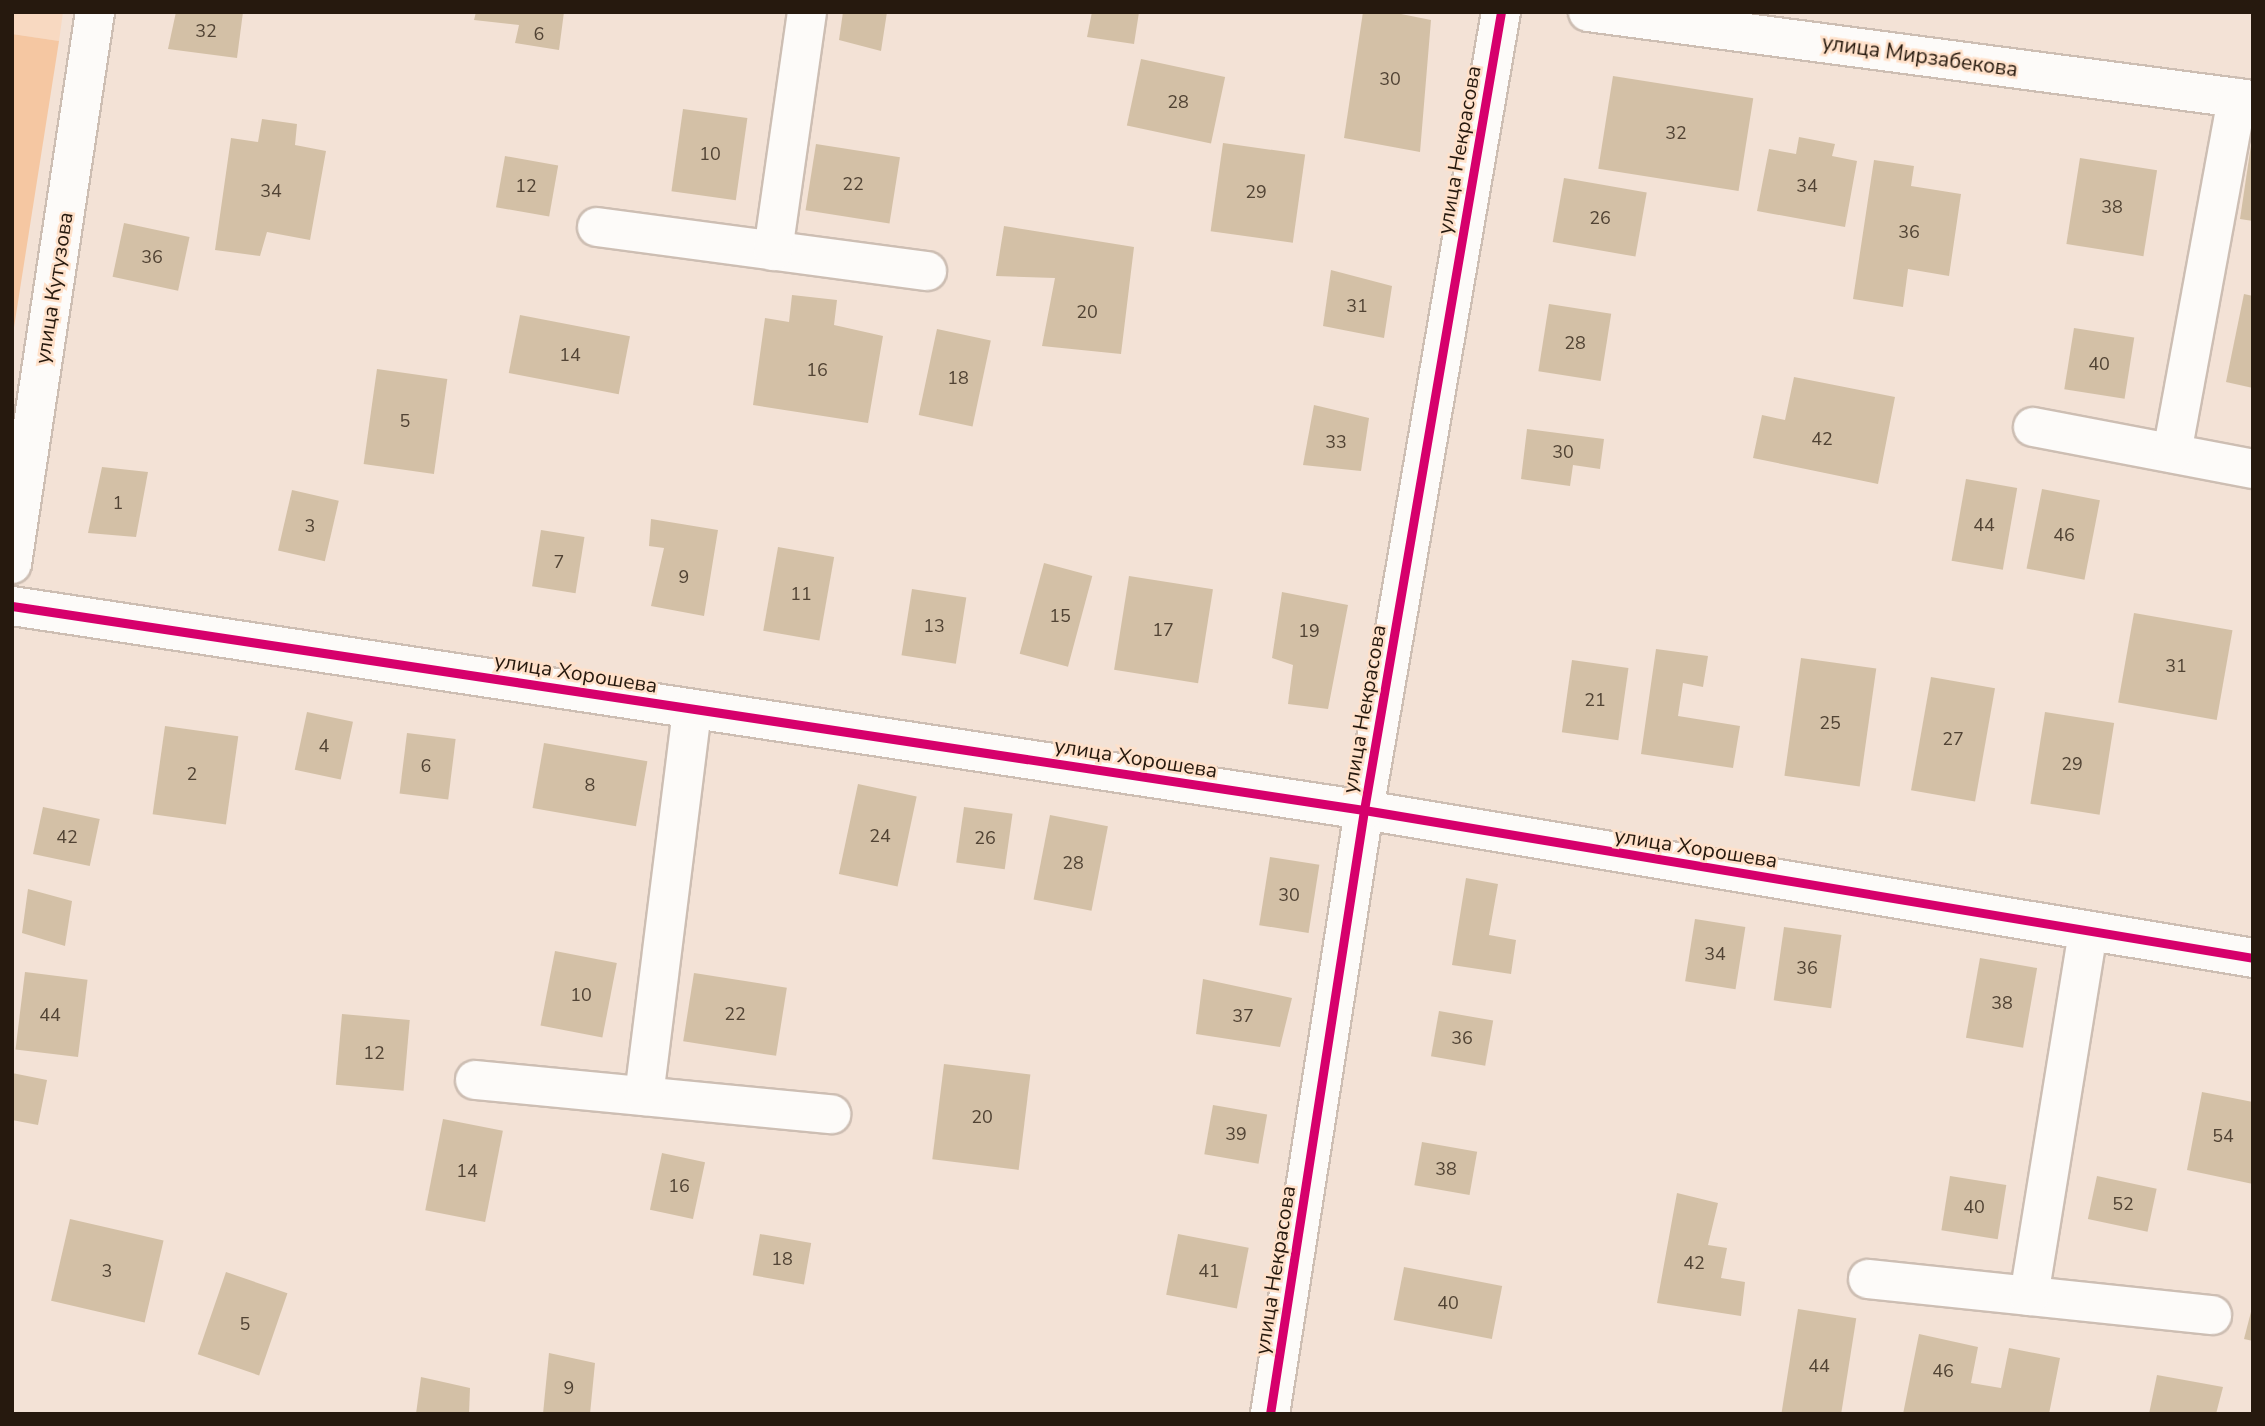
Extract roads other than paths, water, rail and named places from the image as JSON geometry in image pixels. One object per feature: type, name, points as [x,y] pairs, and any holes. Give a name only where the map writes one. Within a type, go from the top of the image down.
[{"type":"street","name":"улица Кутузова","points":[[12,564],[95,12]]},
{"type":"street","points":[[773,251],[807,12]]},
{"type":"street","name":"улица Некрасова","points":[[1270,1414],[1364,810],[1501,12]]},
{"type":"street","name":"улица Мирзабекова","points":[[1588,12],[2245,99]]},
{"type":"street","points":[[2172,453],[2245,99]]},
{"type":"street","points":[[597,227],[927,271]]},
{"type":"street","points":[[2033,428],[2253,469]]},
{"type":"street","name":"улица Хорошева","points":[[12,606],[1364,810],[2253,958]]},
{"type":"street","points":[[644,1096],[692,709]]},
{"type":"street","points":[[2029,1296],[2088,931]]},
{"type":"street","points":[[475,1080],[831,1114]]},
{"type":"street","points":[[1868,1279],[2212,1315]]}]
